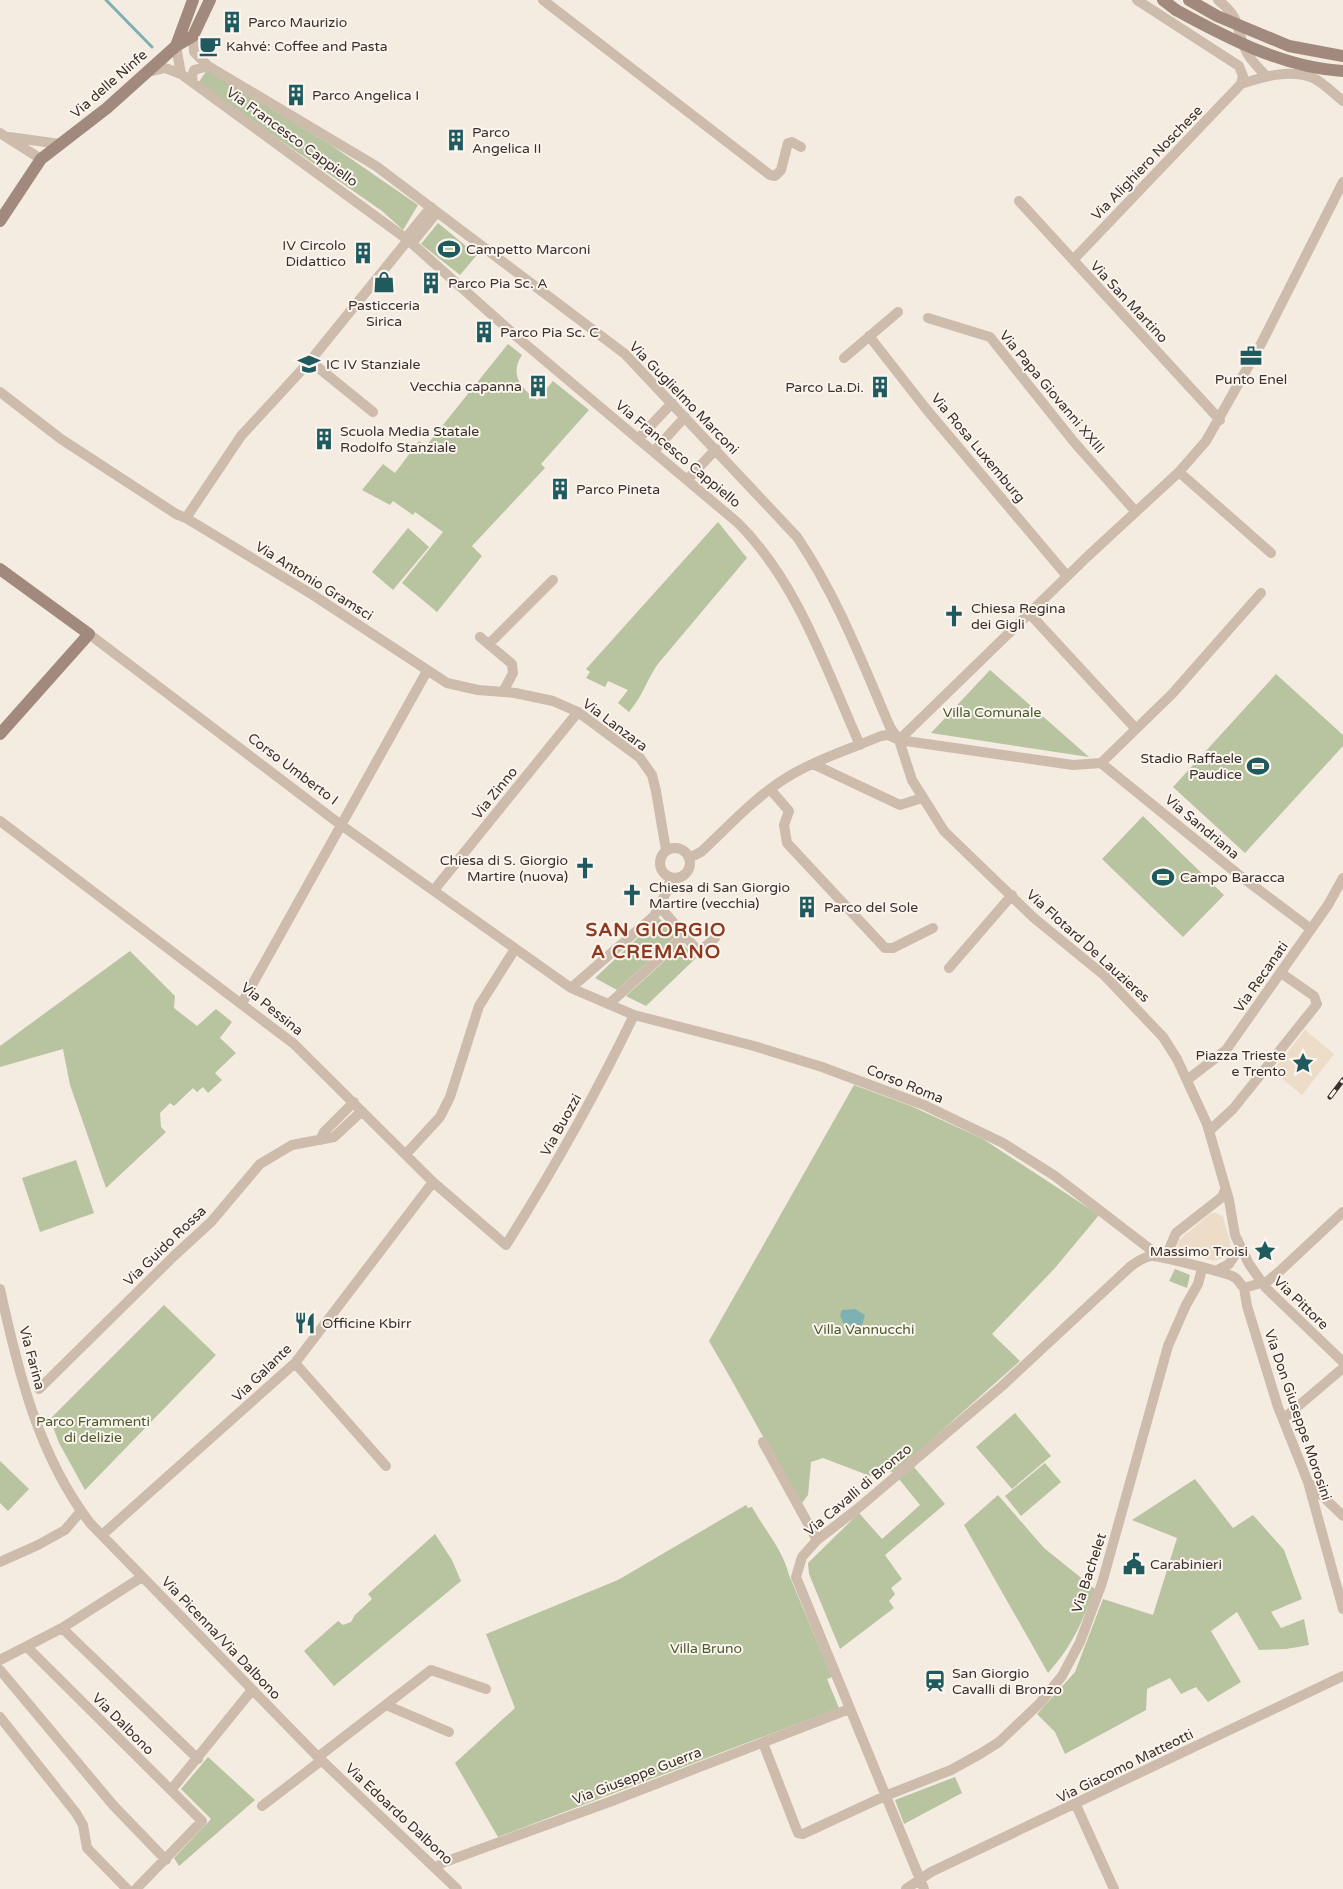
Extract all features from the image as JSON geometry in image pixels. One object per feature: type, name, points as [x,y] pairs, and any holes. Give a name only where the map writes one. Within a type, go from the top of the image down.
[{"type":"main road","points":[[176,46],[192,0]]},
{"type":"main road","points":[[193,36],[210,0]]},
{"type":"main road","points":[[1163,0],[1176,10],[1209,28],[1275,57],[1328,70],[1343,71]]},
{"type":"main road","points":[[1189,0],[1217,16],[1289,46],[1343,56]]},
{"type":"main road","name":"Via delle Ninfe","points":[[0,221],[41,159],[107,108],[176,46],[193,36]]},
{"type":"main road","name":"Corso Umberto I","points":[[0,569],[89,634]]},
{"type":"main road","points":[[0,734],[89,634]]},
{"type":"street","points":[[543,0],[770,175],[775,176],[781,170],[788,143],[792,142],[801,147]]},
{"type":"street","points":[[1137,0],[1239,66],[1243,71],[1241,84],[1266,76],[1280,74],[1312,77],[1343,101]]},
{"type":"street","points":[[1218,0],[1232,12],[1238,21],[1246,52],[1266,76]]},
{"type":"street","name":"Via Guglielmo Marconi","points":[[193,36],[194,52],[208,66],[351,149],[625,354],[797,536],[819,569],[890,727],[899,740]]},
{"type":"street","points":[[176,46],[181,74]]},
{"type":"street","points":[[193,82],[194,70],[208,66]]},
{"type":"street","points":[[145,74],[165,68],[181,74]]},
{"type":"street","name":"Via Francesco Cappiello","points":[[181,74],[409,240],[517,337],[688,479],[759,544],[778,572],[807,629],[860,745]]},
{"type":"street","name":"Via Alighiero Noschese","points":[[1072,260],[1241,84]]},
{"type":"street","points":[[4,135],[60,144]]},
{"type":"street","points":[[4,135],[41,159]]},
{"type":"street","points":[[899,740],[1067,576],[1179,472],[1206,441],[1220,420],[1343,182]]},
{"type":"street","name":"Via San Martino","points":[[1019,201],[1220,420]]},
{"type":"street","points":[[186,518],[241,436],[310,361],[434,210]]},
{"type":"street","points":[[844,358],[898,312]]},
{"type":"street","name":"Via Papa Giovanni XXIII","points":[[928,318],[990,337],[1074,442],[1136,512]]},
{"type":"street","name":"Via Rosa Luxemburg","points":[[869,336],[927,410],[1067,576]]},
{"type":"street","points":[[310,361],[373,412]]},
{"type":"street","name":"Via Antonio Gramsci","points":[[0,392],[61,439],[176,514],[186,518],[313,595],[427,671]]},
{"type":"street","points":[[639,438],[672,403]]},
{"type":"street","points":[[654,451],[685,417]]},
{"type":"street","points":[[688,479],[716,449]]},
{"type":"street","points":[[1179,472],[1271,554]]},
{"type":"street","points":[[489,644],[553,580]]},
{"type":"street","points":[[689,858],[701,852],[770,789],[813,764],[888,735],[899,740],[1074,765],[1101,763],[1210,652],[1262,593]]},
{"type":"street","points":[[1028,614],[1136,729]]},
{"type":"street","name":"Corso Umberto I","points":[[89,634],[341,824],[516,949],[571,988],[609,1004]]},
{"type":"street","points":[[480,637],[512,664],[513,674],[503,692]]},
{"type":"street","points":[[242,1003],[427,671]]},
{"type":"street","name":"Via Lanzara","points":[[427,671],[447,683],[478,690],[503,692],[553,701],[578,712],[640,758],[652,775],[666,850]]},
{"type":"street","name":"Via Zinno","points":[[434,890],[578,712]]},
{"type":"street","name":"Via Flotard De Lauzieres","points":[[899,740],[912,780],[944,831],[1034,918],[1126,997],[1163,1037],[1187,1080],[1209,1131],[1232,1219]]},
{"type":"street","name":"Via Sandriana","points":[[1101,763],[1239,875],[1311,928]]},
{"type":"street","points":[[813,764],[900,805],[922,798]]},
{"type":"street","points":[[770,789],[789,811],[784,826],[787,843],[885,948],[893,948],[934,928]]},
{"type":"street","name":"Via Pessina","points":[[0,821],[294,1044],[433,1182],[506,1245]]},
{"type":"street","points":[[682,849],[689,858],[690,865],[683,876],[670,878],[663,873],[659,866],[660,857],[666,850],[682,849]]},
{"type":"street","points":[[571,988],[654,916],[660,907],[670,878]]},
{"type":"street","name":"Via Recanati","points":[[1187,1080],[1226,1050],[1311,928],[1343,878]]},
{"type":"street","points":[[949,968],[1012,895]]},
{"type":"street","points":[[660,907],[699,952],[715,938]]},
{"type":"street","points":[[609,1004],[684,935]]},
{"type":"street","points":[[406,1154],[440,1117],[450,1097],[479,1006],[516,949]]},
{"type":"street","points":[[1209,1131],[1233,1109],[1317,1004],[1314,996],[1280,973]]},
{"type":"street","name":"Corso Roma","points":[[609,1004],[634,1015],[754,1046],[822,1067],[924,1105],[1003,1143],[1055,1176],[1159,1256]]},
{"type":"street","name":"Via Buozzi","points":[[506,1245],[549,1175],[608,1068],[634,1015]]},
{"type":"street","points":[[320,1140],[324,1132],[354,1102]]},
{"type":"street","name":"Via Guido Rossa","points":[[39,1389],[175,1254],[211,1222],[260,1164],[292,1145],[334,1137],[362,1111]]},
{"type":"street","name":"Via Galante","points":[[102,1535],[295,1362],[433,1182]]},
{"type":"street","points":[[1183,1262],[1172,1252],[1172,1240],[1176,1233],[1222,1197],[1225,1190]]},
{"type":"street","points":[[1211,1206],[1225,1210],[1232,1219],[1240,1248],[1230,1264],[1218,1270]]},
{"type":"street","points":[[1159,1256],[1202,1268],[1218,1270],[1234,1277],[1244,1288],[1262,1283],[1282,1270],[1343,1212]]},
{"type":"street","name":"Via Pittore","points":[[1240,1248],[1262,1283],[1343,1362]]},
{"type":"street","name":"Via Cavalli di Bronzo","points":[[924,1889],[796,1577],[802,1557],[817,1540],[898,1475],[1002,1386],[1131,1266],[1142,1258],[1159,1256]]},
{"type":"street","name":"Via Bachelet","points":[[763,1743],[798,1833],[804,1834],[885,1796],[951,1770],[999,1742],[1040,1703],[1062,1676],[1080,1642],[1102,1583],[1168,1346],[1198,1284],[1202,1268]]},
{"type":"street","name":"Via Don Giuseppe Morosini","points":[[1244,1288],[1247,1306],[1283,1419],[1308,1482],[1343,1609]]},
{"type":"street","name":"Via Farina","points":[[0,1289],[14,1353],[37,1427],[73,1501],[102,1535]]},
{"type":"street","points":[[295,1362],[386,1466]]},
{"type":"street","points":[[1283,1419],[1343,1368]]},
{"type":"street","points":[[763,1442],[817,1540]]},
{"type":"street","points":[[1308,1482],[1343,1516]]},
{"type":"street","points":[[0,1562],[38,1546],[65,1530],[81,1510]]},
{"type":"street","name":"Via Picenna/Via Dalbono","points":[[102,1535],[320,1759]]},
{"type":"street","points":[[0,1660],[62,1628],[142,1577]]},
{"type":"street","name":"Via Dalbono","points":[[62,1628],[198,1759]]},
{"type":"street","name":"Via Dalbono","points":[[27,1647],[202,1821],[166,1860]]},
{"type":"street","points":[[0,1670],[112,1805],[166,1860],[136,1889]]},
{"type":"street","points":[[262,1806],[386,1704],[431,1670],[486,1689]]},
{"type":"street","name":"Via Giacomo Matteotti","points":[[906,1889],[919,1878],[1076,1805],[1343,1676]]},
{"type":"street","points":[[171,1790],[252,1690]]},
{"type":"street","points":[[386,1704],[449,1732]]},
{"type":"street","name":"Via Giuseppe Guerra","points":[[436,1868],[442,1863],[849,1709]]},
{"type":"street","points":[[0,1717],[76,1813],[83,1825],[87,1848],[127,1889]]},
{"type":"street","name":"Via Edoardo Dalbono","points":[[320,1759],[457,1889]]},
{"type":"street","points":[[1076,1805],[1114,1889]]},
{"type":"green space","points":[[207,70],[331,145],[418,205],[403,230],[382,211],[198,83]]},
{"type":"green space","name":"Campetto Marconi","points":[[438,223],[477,255],[460,275],[421,244]]},
{"type":"green space","points":[[508,344],[522,355],[518,362],[517,375],[522,386],[531,396],[537,400],[553,381],[589,410],[541,464],[545,468],[472,546],[482,556],[437,612],[402,583],[443,532],[415,512],[413,515],[393,501],[390,505],[362,490],[383,464],[395,473],[419,441],[426,446]]},
{"type":"green space","points":[[718,522],[747,558],[657,665],[638,700],[629,712],[618,703],[628,690],[608,681],[605,687],[586,678],[590,672],[586,669]]},
{"type":"green space","points":[[408,528],[429,547],[393,590],[372,572]]},
{"type":"green space","name":"Villa Comunale","points":[[990,670],[1089,757],[931,733]]},
{"type":"green space","name":"Stadio Raffaele Paudice","points":[[1276,674],[1343,735],[1343,746],[1245,853],[1173,787]]},
{"type":"green space","name":"Campo Baracca","points":[[1143,816],[1224,895],[1183,937],[1102,859]]},
{"type":"green space","points":[[659,918],[674,933],[675,937],[617,990],[595,978]]},
{"type":"green space","points":[[683,944],[696,958],[646,1006],[626,996]]},
{"type":"green space","points":[[130,951],[175,996],[174,1008],[197,1026],[216,1009],[232,1022],[220,1038],[236,1053],[215,1073],[222,1080],[208,1093],[203,1087],[197,1092],[193,1088],[174,1106],[170,1103],[160,1113],[161,1127],[166,1132],[106,1188],[70,1085],[63,1049],[0,1067],[0,1046]]},
{"type":"green space","name":"Villa Vannucchi","points":[[854,1085],[911,1106],[983,1139],[1099,1215],[1055,1268],[992,1334],[1020,1361],[894,1473],[887,1470],[870,1476],[823,1458],[811,1462],[808,1495],[802,1503],[709,1341]]},
{"type":"green space","points":[[76,1160],[94,1213],[40,1232],[22,1178]]},
{"type":"green space","points":[[1175,1269],[1190,1275],[1187,1288],[1169,1281]]},
{"type":"green space","name":"Parco Frammenti di delizie","points":[[164,1305],[216,1355],[85,1490],[59,1443],[50,1419]]},
{"type":"green space","points":[[1015,1413],[1051,1456],[1012,1489],[976,1447]]},
{"type":"green space","points":[[0,1461],[29,1489],[8,1511],[0,1503]]},
{"type":"green space","points":[[1045,1463],[1061,1482],[1021,1516],[1005,1496]]},
{"type":"green space","points":[[914,1467],[945,1504],[885,1555],[902,1579],[891,1588],[895,1594],[889,1601],[894,1608],[840,1649],[809,1574],[808,1563],[859,1513],[882,1539],[920,1505],[899,1479]]},
{"type":"green space","points":[[1195,1479],[1233,1528],[1253,1515],[1284,1550],[1302,1599],[1271,1612],[1281,1628],[1304,1619],[1309,1645],[1286,1649],[1259,1650],[1237,1612],[1211,1631],[1241,1682],[1208,1702],[1196,1687],[1181,1694],[1170,1678],[1147,1689],[1146,1710],[1065,1754],[1055,1732],[1037,1714],[1075,1672],[1103,1599],[1153,1615],[1177,1538],[1132,1520]]},
{"type":"green space","points":[[998,1495],[1044,1548],[1095,1589],[1076,1634],[1048,1673],[964,1525]]},
{"type":"green space","name":"Villa Bruno","points":[[746,1505],[748,1508],[752,1507],[782,1557],[832,1677],[827,1679],[839,1708],[498,1837],[455,1763],[515,1708],[486,1634],[618,1580]]},
{"type":"green space","points":[[435,1534],[452,1560],[461,1581],[334,1686],[304,1651],[338,1621],[343,1625],[351,1622],[355,1615],[372,1599],[368,1594]]},
{"type":"green space","points":[[208,1757],[255,1800],[179,1866],[174,1858],[211,1819],[181,1789]]},
{"type":"green space","points":[[955,1777],[962,1793],[904,1824],[895,1800]]},
{"type":"shaded area","name":"Piazza Trieste e Trento","points":[[1305,1030],[1334,1054],[1302,1095],[1273,1071]]},
{"type":"shaded area","points":[[1211,1213],[1216,1213],[1223,1217],[1230,1242],[1230,1250],[1226,1257],[1214,1261],[1179,1250],[1177,1245],[1179,1240]]},
{"type":"water","points":[[855,1309],[865,1315],[862,1325],[844,1325],[840,1315],[842,1310]]},
{"type":"waterway","points":[[106,0],[152,47]]},
{"type":"railway","points":[[1330,1097],[1343,1080]]},
{"type":"place","name":"Parco Maurizio","points":[[232,22]]},
{"type":"place","name":"Kahvé: Coffee and Pasta","points":[[210,46]]},
{"type":"place","name":"Parco Angelica I","points":[[296,95]]},
{"type":"place","name":"Parco Angelica II","points":[[456,140]]},
{"type":"place","name":"Campetto Marconi","points":[[449,249]]},
{"type":"place","name":"IV Circolo Didattico","points":[[363,253]]},
{"type":"place","name":"Pasticceria Sirica","points":[[384,282]]},
{"type":"place","name":"Parco Pia Sc. A","points":[[431,283]]},
{"type":"place","name":"Parco Pia Sc. C","points":[[484,332]]},
{"type":"place","name":"Punto Enel","points":[[1251,356]]},
{"type":"place","name":"IC IV Stanziale","points":[[309,364]]},
{"type":"place","name":"Vecchia capanna","points":[[538,386]]},
{"type":"place","name":"Parco La.Di.","points":[[880,387]]},
{"type":"place","name":"Scuola Media Statale Rodolfo Stanziale","points":[[324,439]]},
{"type":"place","name":"Parco Pineta","points":[[560,489]]},
{"type":"place","name":"Chiesa Regina dei Gigli","points":[[954,616]]},
{"type":"place","name":"Stadio Raffaele Paudice","points":[[1258,766]]},
{"type":"place","name":"Chiesa di S. Giorgio Martire (nuova)","points":[[585,868]]},
{"type":"place","name":"Campo Baracca","points":[[1163,877]]},
{"type":"place","name":"Chiesa di San Giorgio Martire (vecchia)","points":[[632,895]]},
{"type":"place","name":"Parco del Sole","points":[[807,907]]},
{"type":"place","name":"Piazza Trieste e Trento","points":[[1303,1063]]},
{"type":"place","name":"Massimo Troisi","points":[[1265,1251]]},
{"type":"place","name":"Officine Kbirr","points":[[305,1323]]},
{"type":"place","name":"Carabinieri","points":[[1134,1564]]},
{"type":"place","name":"San Giorgio Cavalli di Bronzo","points":[[935,1681]]},
{"type":"district","name":"SAN GIORGIO A CREMANO","points":[[656,941]]}]
